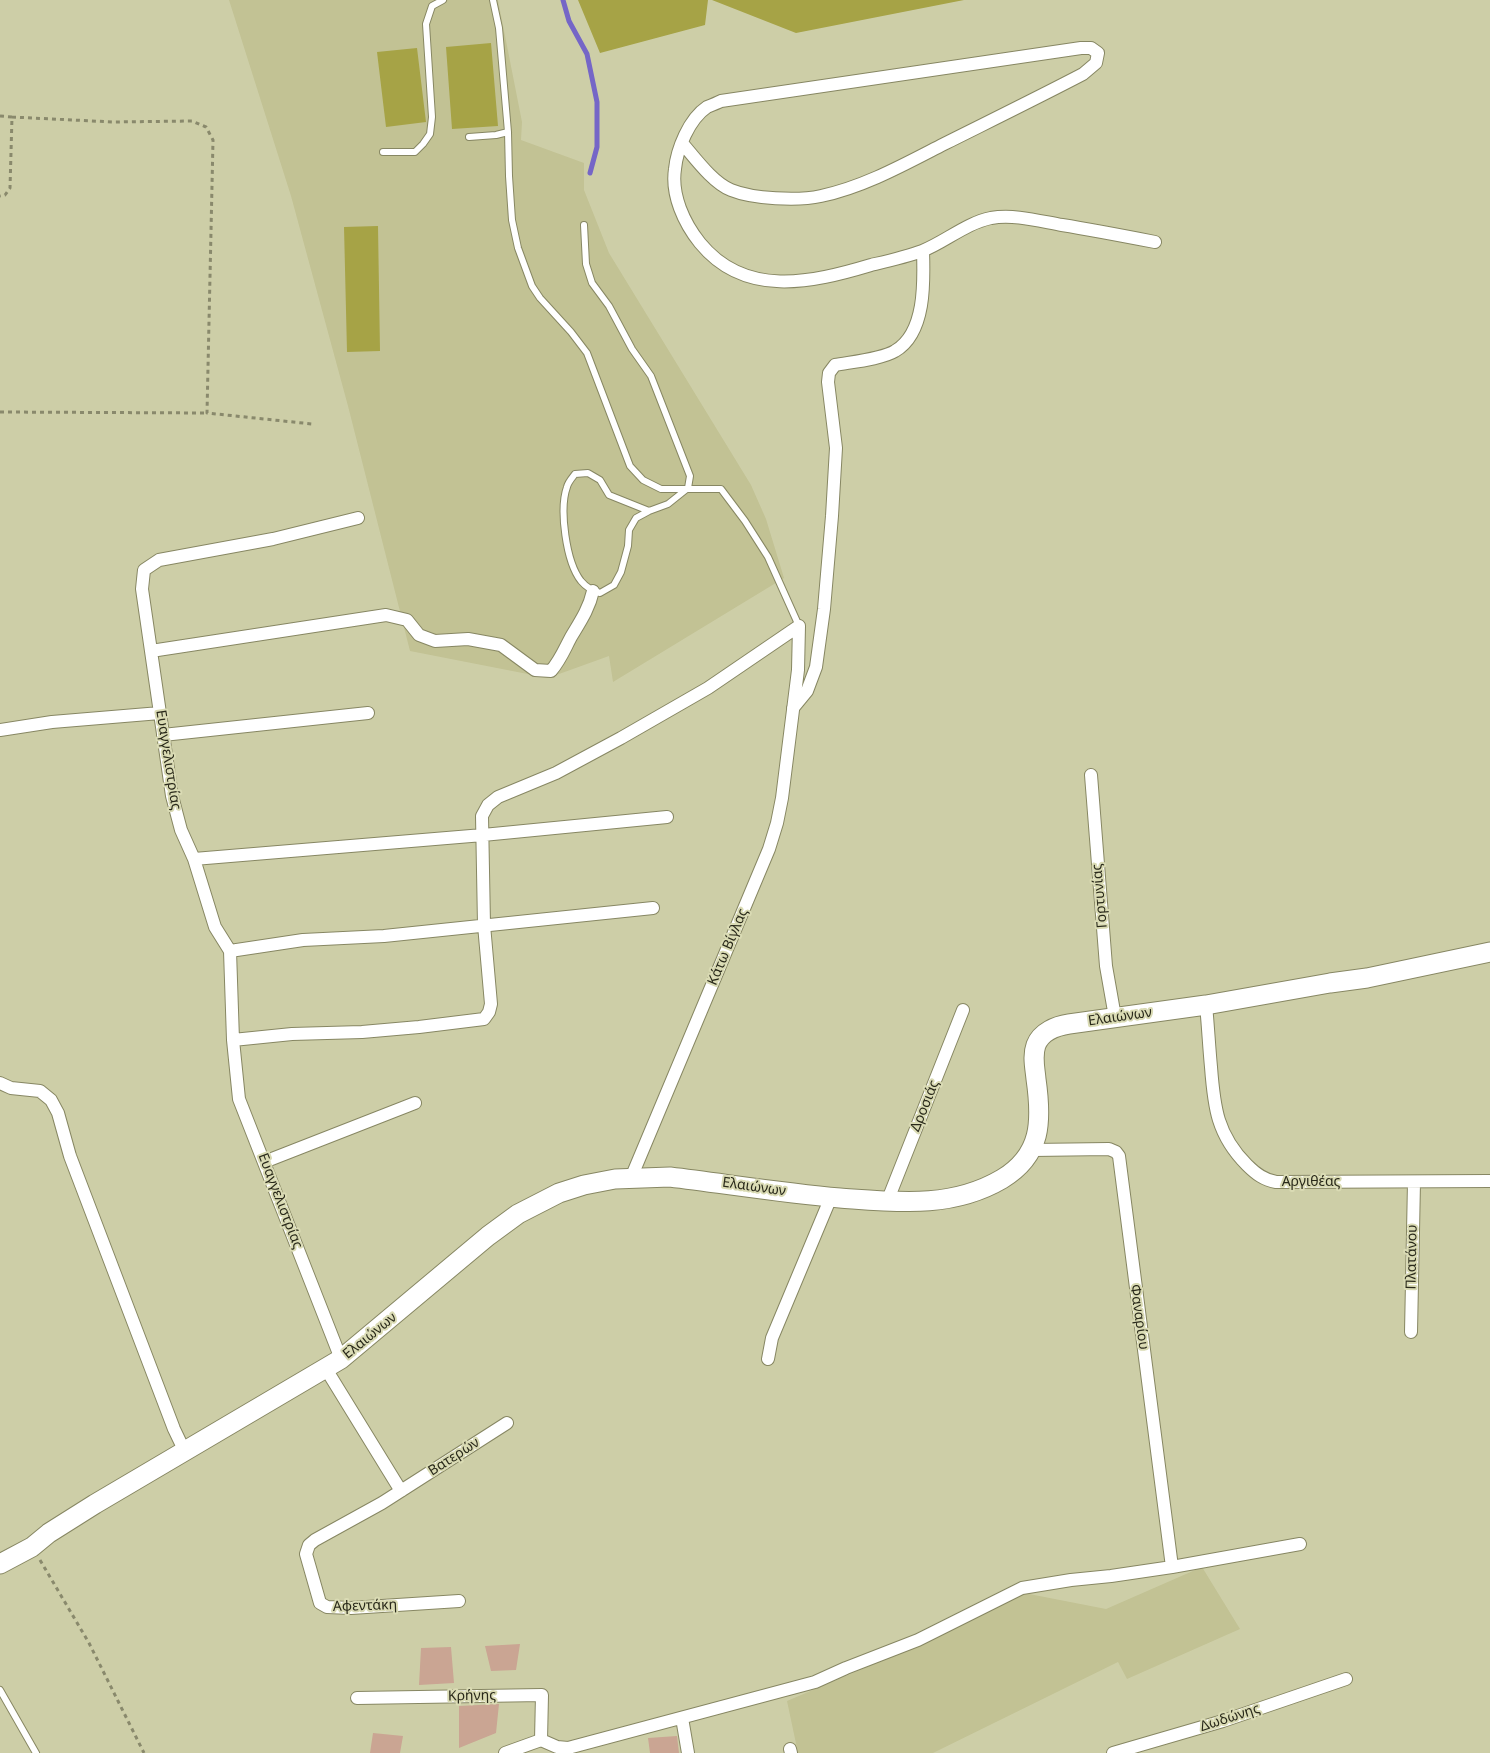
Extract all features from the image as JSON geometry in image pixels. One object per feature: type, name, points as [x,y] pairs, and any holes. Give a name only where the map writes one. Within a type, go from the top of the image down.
[{"type":"main road","name":"Ελαιώνων","points":[[0,1564],[32,1547],[49,1533],[95,1504],[334,1364],[488,1236],[518,1214],[558,1193],[572,1188],[615,1179],[670,1177],[887,1202],[944,1199],[975,1192],[1013,1172],[1025,1161],[1032,1150],[1038,1129],[1039,1110],[1034,1057],[1037,1043],[1047,1032],[1059,1026],[1206,1005],[1367,978],[1490,952]]},
{"type":"street","points":[[682,143],[712,176],[729,190],[745,196],[771,198],[819,197],[855,186],[1038,98],[1083,74],[1096,63],[1098,52],[1091,48],[721,101],[706,108],[693,122],[682,143],[676,160],[674,177],[680,208],[692,234],[706,251],[718,261],[731,269],[755,279],[784,282],[845,273],[923,250],[973,224],[989,218],[1005,217],[1040,221],[1155,242]]},
{"type":"street","points":[[793,708],[806,691],[816,667],[824,609],[836,448],[828,382],[829,372],[835,365],[894,352],[910,337],[918,319],[924,285],[923,250]]},
{"type":"street","name":"Ευαγγελιστρίας","points":[[358,518],[273,539],[160,560],[144,570],[142,590],[172,796],[181,830],[194,859],[215,927],[230,951],[233,1040],[240,1098],[334,1364],[402,1491]]},
{"type":"street","points":[[151,651],[386,615],[407,620],[419,635],[435,641],[468,639],[502,645],[535,670],[551,671],[562,658],[590,605],[593,591]]},
{"type":"street","points":[[233,1040],[292,1034],[362,1032],[410,1028],[484,1018],[490,1012],[491,1004],[484,925],[482,816],[488,805],[498,797],[556,773],[708,688],[799,626]]},
{"type":"street","name":"Κάτω Βίγλας","points":[[631,1178],[769,849],[777,823],[782,798],[798,670],[799,626]]},
{"type":"street","points":[[0,730],[52,722],[160,713]]},
{"type":"street","points":[[163,735],[368,713]]},
{"type":"street","name":"Γορτυνίας","points":[[1091,775],[1106,966],[1115,1017]]},
{"type":"street","points":[[194,859],[483,835],[667,817]]},
{"type":"street","points":[[230,951],[303,940],[384,936],[653,908]]},
{"type":"street","name":"Αργιθέας","points":[[1206,1005],[1213,1099],[1218,1122],[1232,1147],[1264,1179],[1276,1182],[1490,1181]]},
{"type":"street","name":"Δροσιάς","points":[[887,1202],[963,1010]]},
{"type":"street","points":[[0,1083],[11,1088],[40,1091],[51,1100],[58,1113],[70,1156],[184,1452]]},
{"type":"street","points":[[264,1162],[415,1103]]},
{"type":"street","name":"Φαναρίου","points":[[1032,1150],[1109,1149],[1116,1152],[1119,1156],[1172,1567]]},
{"type":"street","name":"Πλατάνου","points":[[1411,1332],[1414,1182]]},
{"type":"street","points":[[768,1359],[772,1338],[831,1197]]},
{"type":"street","name":"Βατερών","points":[[402,1491],[507,1423]]},
{"type":"street","name":"Αφεντάκη","points":[[402,1491],[315,1540],[309,1546],[306,1554],[320,1604],[327,1607],[351,1608],[459,1601]]},
{"type":"street","points":[[505,1753],[541,1740],[557,1748],[576,1750],[682,1718],[815,1682],[918,1640],[1022,1588],[1172,1567],[1300,1544]]},
{"type":"street","name":"Δωδώνης","points":[[1113,1753],[1223,1722],[1346,1679]]},
{"type":"street","name":"Κρήνης","points":[[357,1698],[542,1695],[541,1740]]},
{"type":"street","points":[[682,1718],[688,1753]]},
{"type":"lane","points":[[383,152],[415,152],[430,134],[432,117],[426,24],[432,6],[443,0]]},
{"type":"lane","points":[[492,0],[499,28],[508,132],[512,220],[518,248],[532,286],[587,353],[630,466],[643,480],[661,489],[720,489],[745,521],[768,558],[799,626]]},
{"type":"lane","points":[[469,137],[508,132]]},
{"type":"lane","points":[[584,225],[586,264],[592,283],[608,306],[632,349],[651,376],[690,476],[688,488],[668,504],[636,518],[629,530],[628,546],[621,572],[614,585],[600,593],[593,591],[581,582],[571,564],[562,512],[567,486],[575,474],[588,473],[600,480],[609,495],[649,511]]},
{"type":"lane","points":[[0,1690],[36,1753]]},
{"type":"path","points":[[0,116],[113,122],[192,121],[206,127],[213,140],[207,413]]},
{"type":"path","points":[[0,196],[5,195],[10,188],[12,117]]},
{"type":"path","points":[[0,412],[207,413],[312,424]]},
{"type":"path","points":[[32,1547],[89,1643],[144,1753]]},
{"type":"shaded area","points":[[229,0],[498,0],[522,122],[521,140],[584,163],[584,190],[609,253],[751,485],[766,519],[784,578],[613,682],[609,656],[548,678],[410,651],[348,406],[291,196]]},
{"type":"shaded area","points":[[578,0],[708,0],[705,25],[600,53]]},
{"type":"shaded area","points":[[712,0],[964,0],[796,33]]},
{"type":"shaded area","points":[[491,43],[498,126],[452,129],[446,47]]},
{"type":"shaded area","points":[[417,48],[426,122],[386,127],[377,52]]},
{"type":"shaded area","points":[[378,226],[380,351],[347,352],[344,227]]},
{"type":"shaded area","points":[[1202,1567],[1240,1629],[1127,1679],[1118,1662],[933,1753],[798,1753],[787,1701],[874,1664],[1024,1593],[1106,1609]]},
{"type":"building","points":[[520,1644],[516,1670],[491,1671],[485,1646]]},
{"type":"building","points":[[451,1647],[454,1683],[419,1685],[421,1648]]},
{"type":"building","points":[[499,1704],[496,1733],[459,1748],[459,1706]]},
{"type":"building","points":[[373,1733],[403,1736],[400,1753],[370,1753]]},
{"type":"building","points":[[677,1736],[679,1753],[650,1753],[648,1738]]},
{"type":"waterway","points":[[563,0],[569,21],[587,54],[597,102],[597,147],[590,173]]}]
